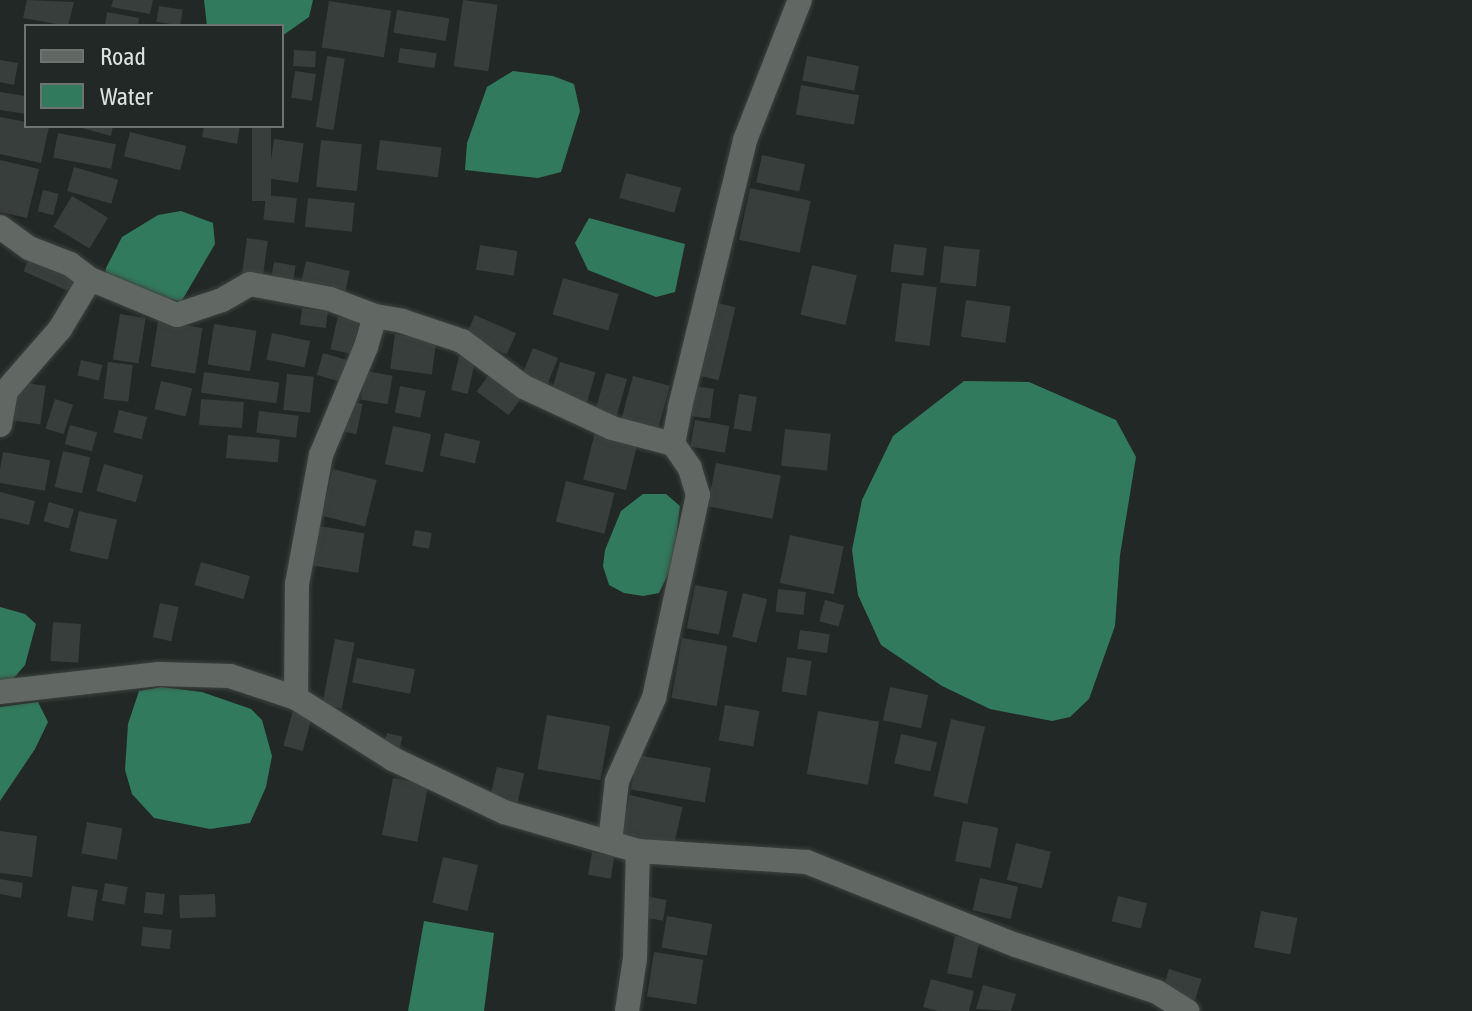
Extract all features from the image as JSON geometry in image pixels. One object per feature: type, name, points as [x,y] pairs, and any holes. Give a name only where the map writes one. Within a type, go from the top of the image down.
[{"type":"street","points":[[673,444],[745,140],[800,0]]},
{"type":"street","points":[[0,227],[29,248],[70,264],[90,279],[177,315],[222,300],[250,284],[330,299],[375,316],[462,341],[524,387],[612,428],[673,444],[690,468],[698,495],[654,698],[617,781],[610,842]]},
{"type":"street","points":[[0,425],[6,391],[60,329],[90,279]]},
{"type":"street","points":[[296,698],[297,584],[321,455],[366,347],[375,316]]},
{"type":"street","points":[[0,692],[159,674],[230,676],[296,698],[393,759],[504,812],[638,851],[807,862],[1016,945],[1157,992],[1187,1011]]},
{"type":"street","points":[[627,1011],[635,958],[638,851]]},
{"type":"water","points":[[204,0],[313,0],[309,17],[284,35],[284,24],[207,24]]},
{"type":"water","points":[[513,71],[553,76],[574,84],[580,111],[561,172],[538,178],[465,170],[467,143],[487,87]]},
{"type":"water","points":[[181,211],[213,223],[215,244],[181,302],[105,279],[106,268],[122,237],[158,215]]},
{"type":"water","points":[[589,218],[685,244],[675,292],[656,297],[588,270],[575,243]]},
{"type":"water","points":[[964,381],[1029,382],[1116,420],[1136,457],[1120,555],[1115,626],[1089,699],[1070,717],[1052,721],[990,709],[942,686],[881,645],[858,595],[852,550],[862,500],[893,436]]},
{"type":"water","points":[[643,494],[666,494],[680,506],[673,564],[659,593],[643,596],[624,593],[609,585],[603,566],[605,550],[621,511]]},
{"type":"water","points":[[0,607],[25,614],[36,624],[25,665],[13,679],[0,681]]},
{"type":"water","points":[[161,687],[202,692],[251,709],[262,720],[272,756],[266,787],[250,823],[210,829],[154,818],[132,794],[125,770],[128,724],[139,691]]},
{"type":"water","points":[[38,702],[48,722],[35,749],[0,801],[0,707]]},
{"type":"water","points":[[424,921],[494,933],[484,1011],[408,1011]]},
{"type":"building","points":[[27,0],[74,2],[68,24],[23,18]]},
{"type":"building","points":[[113,0],[153,0],[150,14],[111,7]]},
{"type":"building","points":[[463,0],[498,5],[488,71],[454,66]]},
{"type":"building","points":[[329,1],[391,11],[384,57],[322,47]]},
{"type":"building","points":[[159,6],[183,10],[180,24],[156,22]]},
{"type":"building","points":[[397,10],[449,18],[446,41],[393,33]]},
{"type":"building","points":[[107,12],[139,18],[138,24],[105,24]]},
{"type":"building","points":[[400,48],[437,53],[435,68],[398,63]]},
{"type":"building","points":[[294,50],[316,51],[315,67],[293,66]]},
{"type":"building","points":[[327,56],[345,59],[334,130],[316,127]]},
{"type":"building","points":[[807,56],[859,66],[854,91],[802,81]]},
{"type":"building","points":[[0,60],[18,63],[14,85],[0,82]]},
{"type":"building","points":[[295,71],[316,74],[312,101],[291,98]]},
{"type":"building","points":[[801,85],[859,95],[854,125],[796,115]]},
{"type":"building","points":[[0,92],[24,96],[24,114],[0,110]]},
{"type":"building","points":[[0,117],[24,122],[24,128],[49,128],[41,163],[0,154]]},
{"type":"building","points":[[82,128],[113,128],[111,136]]},
{"type":"building","points":[[204,128],[240,128],[237,144],[202,137]]},
{"type":"building","points":[[252,128],[271,128],[271,201],[252,201]]},
{"type":"building","points":[[130,132],[186,146],[180,170],[124,156]]},
{"type":"building","points":[[58,133],[116,144],[111,169],[53,158]]},
{"type":"building","points":[[274,139],[304,143],[298,183],[268,179]]},
{"type":"building","points":[[321,140],[362,144],[357,191],[316,187]]},
{"type":"building","points":[[380,140],[442,148],[438,177],[376,170]]},
{"type":"building","points":[[762,155],[805,164],[799,192],[756,182]]},
{"type":"building","points":[[0,160],[39,169],[27,218],[0,212]]},
{"type":"building","points":[[74,167],[118,180],[111,204],[67,191]]},
{"type":"building","points":[[626,173],[681,188],[674,213],[619,198]]},
{"type":"building","points":[[750,188],[811,201],[800,253],[739,240]]},
{"type":"building","points":[[43,190],[59,194],[53,215],[38,211]]},
{"type":"building","points":[[266,195],[297,198],[294,223],[263,220]]},
{"type":"building","points":[[72,196],[108,218],[89,248],[53,227]]},
{"type":"building","points":[[308,198],[355,203],[352,232],[305,227]]},
{"type":"building","points":[[247,238],[268,241],[263,277],[242,274]]},
{"type":"building","points":[[894,244],[927,248],[923,276],[891,272]]},
{"type":"building","points":[[480,245],[518,251],[514,276],[476,270]]},
{"type":"building","points":[[944,246],[980,250],[976,287],[940,283]]},
{"type":"building","points":[[32,252],[80,273],[71,292],[23,271]]},
{"type":"building","points":[[306,261],[350,271],[344,297],[300,287]]},
{"type":"building","points":[[274,262],[296,266],[293,283],[271,279]]},
{"type":"building","points":[[812,265],[857,275],[845,325],[801,315]]},
{"type":"building","points":[[563,278],[619,294],[608,331],[553,315]]},
{"type":"building","points":[[902,283],[937,287],[930,346],[895,342]]},
{"type":"building","points":[[966,300],[1011,306],[1005,343],[961,337]]},
{"type":"building","points":[[713,302],[735,307],[719,380],[696,375]]},
{"type":"building","points":[[302,308],[328,311],[326,328],[300,325]]},
{"type":"building","points":[[120,314],[146,318],[138,364],[113,359]]},
{"type":"building","points":[[475,315],[516,333],[507,354],[466,336]]},
{"type":"building","points":[[338,316],[359,321],[352,354],[330,349]]},
{"type":"building","points":[[158,321],[202,328],[195,373],[151,366]]},
{"type":"building","points":[[214,324],[256,331],[250,371],[208,364]]},
{"type":"building","points":[[272,333],[310,341],[305,368],[266,359]]},
{"type":"building","points":[[395,334],[437,340],[432,375],[390,369]]},
{"type":"building","points":[[533,348],[558,358],[546,389],[521,379]]},
{"type":"building","points":[[323,353],[348,360],[342,382],[317,375]]},
{"type":"building","points":[[459,356],[476,360],[468,394],[451,390]]},
{"type":"building","points":[[81,360],[102,365],[99,381],[77,376]]},
{"type":"building","points":[[108,362],[133,365],[128,402],[103,399]]},
{"type":"building","points":[[560,362],[596,372],[586,405],[551,395]]},
{"type":"building","points":[[366,371],[393,376],[388,404],[361,400]]},
{"type":"building","points":[[204,372],[279,383],[276,403],[201,393]]},
{"type":"building","points":[[491,372],[523,396],[509,415],[477,391]]},
{"type":"building","points":[[606,373],[627,379],[616,418],[595,412]]},
{"type":"building","points":[[287,374],[314,377],[310,413],[283,410]]},
{"type":"building","points":[[633,376],[670,386],[657,433],[620,423]]},
{"type":"building","points":[[161,381],[192,388],[186,416],[154,409]]},
{"type":"building","points":[[19,382],[46,386],[40,424],[14,421]]},
{"type":"building","points":[[400,386],[426,391],[420,417],[395,413]]},
{"type":"building","points":[[691,386],[714,389],[710,419],[687,416]]},
{"type":"building","points":[[739,394],[757,397],[751,431],[734,429]]},
{"type":"building","points":[[55,399],[73,405],[63,434],[45,428]]},
{"type":"building","points":[[201,399],[244,402],[242,428],[199,425]]},
{"type":"building","points":[[349,401],[363,404],[356,434],[343,431]]},
{"type":"building","points":[[119,410],[147,417],[142,439],[113,432]]},
{"type":"building","points":[[259,411],[299,416],[296,438],[256,433]]},
{"type":"building","points":[[695,420],[729,426],[725,453],[690,447]]},
{"type":"building","points":[[70,425],[97,432],[92,452],[65,444]]},
{"type":"building","points":[[393,426],[431,434],[423,472],[385,464]]},
{"type":"building","points":[[596,428],[639,439],[626,490],[583,479]]},
{"type":"building","points":[[785,429],[831,434],[827,471],[781,466]]},
{"type":"building","points":[[445,433],[480,441],[475,464],[440,455]]},
{"type":"building","points":[[228,435],[280,440],[278,462],[226,458]]},
{"type":"building","points":[[63,451],[90,457],[82,493],[55,487]]},
{"type":"building","points":[[3,452],[50,460],[45,491],[0,483]]},
{"type":"building","points":[[716,463],[781,476],[772,519],[708,506]]},
{"type":"building","points":[[104,464],[143,475],[136,502],[96,491]]},
{"type":"building","points":[[333,469],[377,480],[365,526],[321,516]]},
{"type":"building","points":[[566,481],[615,493],[604,534],[556,522]]},
{"type":"building","points":[[0,492],[35,501],[29,525],[0,518]]},
{"type":"building","points":[[49,502],[74,509],[68,528],[43,521]]},
{"type":"building","points":[[79,511],[117,520],[108,560],[70,551]]},
{"type":"building","points":[[319,526],[364,533],[358,573],[313,566]]},
{"type":"building","points":[[415,530],[432,533],[429,549],[412,546]]},
{"type":"building","points":[[790,535],[844,546],[834,594],[780,583]]},
{"type":"building","points":[[201,562],[250,576],[243,599],[194,585]]},
{"type":"building","points":[[695,585],[727,591],[719,634],[687,628]]},
{"type":"building","points":[[778,589],[806,592],[803,615],[776,612]]},
{"type":"building","points":[[743,593],[767,599],[756,643],[732,637]]},
{"type":"building","points":[[825,600],[844,605],[839,626],[819,621]]},
{"type":"building","points":[[160,603],[179,607],[171,641],[153,637]]},
{"type":"building","points":[[53,622],[81,624],[78,663],[50,661]]},
{"type":"building","points":[[800,630],[830,634],[827,653],[797,649]]},
{"type":"building","points":[[682,638],[727,646],[717,706],[671,698]]},
{"type":"building","points":[[335,639],[355,643],[342,709],[322,705]]},
{"type":"building","points":[[787,657],[812,661],[806,695],[782,692]]},
{"type":"building","points":[[357,658],[415,669],[410,694],[352,683]]},
{"type":"building","points":[[890,687],[928,695],[921,728],[883,720]]},
{"type":"building","points":[[725,705],[759,711],[753,747],[719,740]]},
{"type":"building","points":[[293,710],[312,715],[303,751],[283,746]]},
{"type":"building","points":[[818,711],[879,722],[868,785],[807,774]]},
{"type":"building","points":[[547,715],[610,726],[600,780],[537,769]]},
{"type":"building","points":[[951,719],[985,727],[967,804],[933,796]]},
{"type":"building","points":[[387,733],[403,737],[399,749],[384,746]]},
{"type":"building","points":[[901,734],[937,742],[930,772],[894,763]]},
{"type":"building","points":[[637,755],[711,768],[705,802],[631,789]]},
{"type":"building","points":[[497,767],[524,773],[518,803],[490,796]]},
{"type":"building","points":[[393,778],[428,785],[417,842],[382,835]]},
{"type":"building","points":[[630,795],[683,807],[673,848],[621,836]]},
{"type":"building","points":[[963,821],[998,828],[991,868],[955,861]]},
{"type":"building","points":[[87,822],[122,828],[117,860],[81,854]]},
{"type":"building","points":[[0,831],[37,836],[32,877],[0,873]]},
{"type":"building","points":[[1016,843],[1051,852],[1042,889],[1007,880]]},
{"type":"building","points":[[592,852],[615,856],[611,879],[588,875]]},
{"type":"building","points":[[443,857],[478,865],[468,911],[432,903]]},
{"type":"building","points":[[980,878],[1018,887],[1011,919],[973,910]]},
{"type":"building","points":[[0,879],[23,883],[21,898],[0,894]]},
{"type":"building","points":[[105,883],[128,887],[125,905],[102,901]]},
{"type":"building","points":[[72,886],[98,890],[93,921],[67,917]]},
{"type":"building","points":[[146,892],[165,894],[163,915],[144,913]]},
{"type":"building","points":[[215,894],[216,917],[180,918],[179,895]]},
{"type":"building","points":[[644,896],[667,900],[663,921],[640,917]]},
{"type":"building","points":[[1118,896],[1147,903],[1141,928],[1112,921]]},
{"type":"building","points":[[1261,911],[1297,918],[1290,954],[1254,947]]},
{"type":"building","points":[[667,916],[712,924],[707,956],[661,948]]},
{"type":"building","points":[[143,927],[172,930],[170,949],[141,946]]},
{"type":"building","points":[[955,936],[979,941],[972,978],[947,973]]},
{"type":"building","points":[[654,952],[703,960],[696,1004],[647,996]]},
{"type":"building","points":[[1169,969],[1202,979],[1195,1000],[1163,990]]},
{"type":"building","points":[[931,979],[974,991],[969,1011],[938,1011],[923,1007]]},
{"type":"building","points":[[983,985],[1016,994],[1011,1011],[976,1009]]}]
